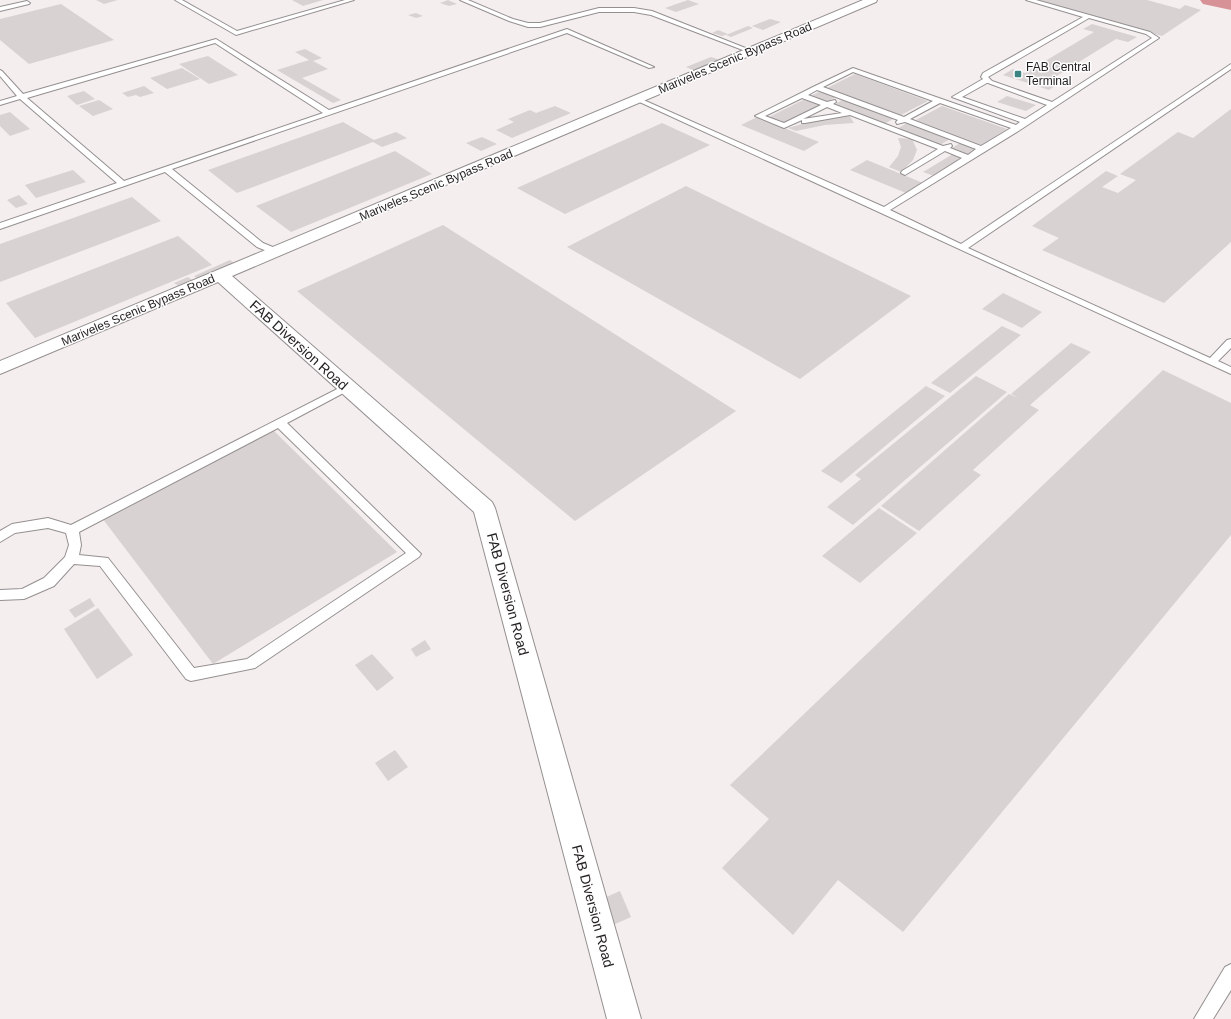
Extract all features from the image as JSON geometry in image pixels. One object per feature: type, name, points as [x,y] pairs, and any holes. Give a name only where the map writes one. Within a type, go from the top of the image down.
[{"type":"main road","name":"Mariveles Scenic Bypass Road","points":[[0,368],[872,0]]},
{"type":"main road","name":"FAB Diversion Road","points":[[220,275],[484,508],[624,1019]]},
{"type":"lane","points":[[178,0],[236,33],[351,0]]},
{"type":"lane","points":[[463,0],[511,20],[528,25],[540,25],[599,10],[634,10],[652,13],[750,51]]},
{"type":"lane","points":[[884,210],[1017,128],[1156,38],[1148,33],[1029,0]]},
{"type":"lane","points":[[0,9],[28,3]]},
{"type":"lane","points":[[1053,105],[1015,92],[987,80],[984,77],[984,74],[1087,17]]},
{"type":"lane","points":[[0,226],[567,31],[651,67]]},
{"type":"lane","points":[[0,103],[216,41],[328,113]]},
{"type":"lane","points":[[962,248],[1231,66]]},
{"type":"lane","points":[[851,113],[813,119],[784,126],[759,116],[853,70],[1017,128]]},
{"type":"lane","points":[[0,72],[22,97],[123,184]]},
{"type":"lane","points":[[987,80],[956,97],[1026,122]]},
{"type":"lane","points":[[817,88],[982,149]]},
{"type":"lane","points":[[802,95],[969,158]]},
{"type":"lane","points":[[784,126],[842,97]]},
{"type":"lane","points":[[637,99],[884,210],[962,248],[1231,371]]},
{"type":"lane","points":[[881,133],[940,100]]},
{"type":"lane","points":[[905,173],[917,161],[920,153],[918,139]]},
{"type":"lane","points":[[905,173],[958,140]]},
{"type":"lane","points":[[167,169],[260,245],[277,252]]},
{"type":"lane","points":[[905,173],[929,183]]},
{"type":"lane","points":[[1212,362],[1231,342]]},
{"type":"lane","points":[[0,537],[12,529],[48,523],[72,530],[346,387]]},
{"type":"lane","points":[[71,559],[104,561],[191,675],[250,664],[416,554],[279,422]]},
{"type":"lane","points":[[0,595],[24,594],[49,582],[71,559],[75,545],[72,530]]},
{"type":"lane","points":[[1203,1019],[1231,973]]},
{"type":"building","points":[[96,0],[118,0],[104,4]]},
{"type":"building","points":[[292,0],[323,0],[303,6]]},
{"type":"building","points":[[448,0],[457,4],[449,6],[440,3]]},
{"type":"building","points":[[688,0],[699,4],[676,12],[665,8]]},
{"type":"building","points":[[1035,0],[1147,0],[1180,9],[1185,5],[1201,10],[1162,36]]},
{"type":"building","points":[[61,4],[114,40],[29,64],[0,40],[0,19]]},
{"type":"building","points":[[416,13],[423,16],[416,18],[408,15]]},
{"type":"building","points":[[770,19],[781,22],[763,30],[752,26]]},
{"type":"building","points":[[1092,24],[1137,37],[1128,42],[1116,39],[1050,80],[1060,83],[1049,90],[1003,75],[1013,69],[1025,73],[1094,32],[1083,29]]},
{"type":"building","points":[[748,26],[753,28],[731,37],[726,35]]},
{"type":"building","points":[[718,30],[728,34],[722,36],[712,33]]},
{"type":"building","points":[[305,49],[322,58],[313,61],[328,69],[302,78],[341,100],[333,103],[277,70],[309,60],[295,52]]},
{"type":"building","points":[[208,56],[238,75],[209,84],[179,64]]},
{"type":"building","points":[[711,57],[720,60],[695,71],[686,67]]},
{"type":"building","points":[[182,68],[200,79],[167,89],[150,78]]},
{"type":"building","points":[[855,74],[928,101],[901,115],[827,88]]},
{"type":"building","points":[[144,86],[154,93],[140,97],[136,95],[128,97],[122,93]]},
{"type":"building","points":[[84,91],[95,99],[77,105],[67,96]]},
{"type":"building","points":[[821,91],[837,97],[826,102],[810,96]]},
{"type":"building","points":[[1007,96],[1036,105],[1026,111],[997,102]]},
{"type":"building","points":[[805,99],[821,105],[783,124],[767,118]]},
{"type":"building","points":[[844,99],[895,118],[884,124],[833,105]]},
{"type":"building","points":[[99,100],[113,109],[93,116],[79,106]]},
{"type":"building","points":[[555,106],[571,113],[512,138],[496,130],[514,122],[508,119],[530,110],[536,113]]},
{"type":"building","points":[[942,106],[1007,129],[982,145],[916,120]]},
{"type":"building","points":[[1231,109],[1231,242],[1164,303],[1042,250],[1059,238],[1032,226],[1106,171],[1118,176],[1102,187],[1118,193],[1136,180],[1120,174],[1178,132],[1193,138]]},
{"type":"building","points":[[10,112],[30,129],[10,136],[0,126],[0,115]]},
{"type":"building","points":[[849,115],[854,123],[825,125],[796,131],[788,128],[816,120]]},
{"type":"building","points":[[757,117],[819,142],[804,151],[741,125]]},
{"type":"building","points":[[343,122],[374,140],[396,132],[407,138],[382,147],[373,142],[237,193],[208,170]]},
{"type":"building","points":[[662,123],[710,145],[565,214],[517,188]]},
{"type":"building","points":[[907,123],[950,139],[940,145],[897,129]]},
{"type":"building","points":[[482,137],[497,144],[481,151],[466,143]]},
{"type":"building","points":[[898,138],[912,139],[917,150],[913,160],[901,172],[889,167],[898,156],[901,147]]},
{"type":"building","points":[[960,143],[976,149],[967,155],[950,149]]},
{"type":"building","points":[[395,151],[432,174],[291,232],[256,206]]},
{"type":"building","points":[[953,154],[963,158],[934,176],[923,172]]},
{"type":"building","points":[[867,160],[923,183],[906,193],[850,170]]},
{"type":"building","points":[[73,170],[86,182],[36,198],[25,185]]},
{"type":"building","points":[[686,186],[911,296],[800,379],[567,247]]},
{"type":"building","points":[[19,195],[28,204],[16,208],[7,200]]},
{"type":"building","points":[[132,197],[161,221],[0,282],[0,244]]},
{"type":"building","points":[[443,225],[736,411],[575,521],[297,291]]},
{"type":"building","points":[[178,236],[212,265],[35,338],[6,303]]},
{"type":"building","points":[[230,260],[238,266],[201,282],[194,276]]},
{"type":"building","points":[[188,277],[194,281],[180,287],[174,283]]},
{"type":"building","points":[[1003,293],[1042,312],[1022,328],[982,309]]},
{"type":"building","points":[[1002,326],[1021,335],[950,393],[931,383]]},
{"type":"building","points":[[1071,343],[1091,352],[1030,405],[1039,410],[973,470],[981,475],[919,531],[881,506],[1009,394],[1018,398],[1011,394]]},
{"type":"building","points":[[1163,370],[1231,403],[1231,535],[903,932],[838,880],[793,935],[722,868],[769,819],[730,785]]},
{"type":"building","points":[[976,376],[1007,392],[853,525],[827,507],[861,479],[855,475]]},
{"type":"building","points":[[926,386],[945,396],[841,483],[821,471]]},
{"type":"building","points":[[274,431],[397,552],[213,664],[102,518]]},
{"type":"building","points":[[879,508],[917,533],[860,583],[822,556]]},
{"type":"building","points":[[90,598],[95,606],[75,618],[69,610]]},
{"type":"building","points":[[98,608],[133,655],[97,679],[64,629]]},
{"type":"building","points":[[425,640],[431,649],[416,657],[411,649]]},
{"type":"building","points":[[372,654],[394,678],[377,691],[355,665]]},
{"type":"building","points":[[395,750],[408,767],[388,781],[375,763]]},
{"type":"building","points":[[620,891],[631,917],[613,925],[602,899]]},
{"type":"waterway","points":[[1209,0],[1231,5]]},
{"type":"place","name":"FAB Central Terminal","points":[[1018,74]]}]
